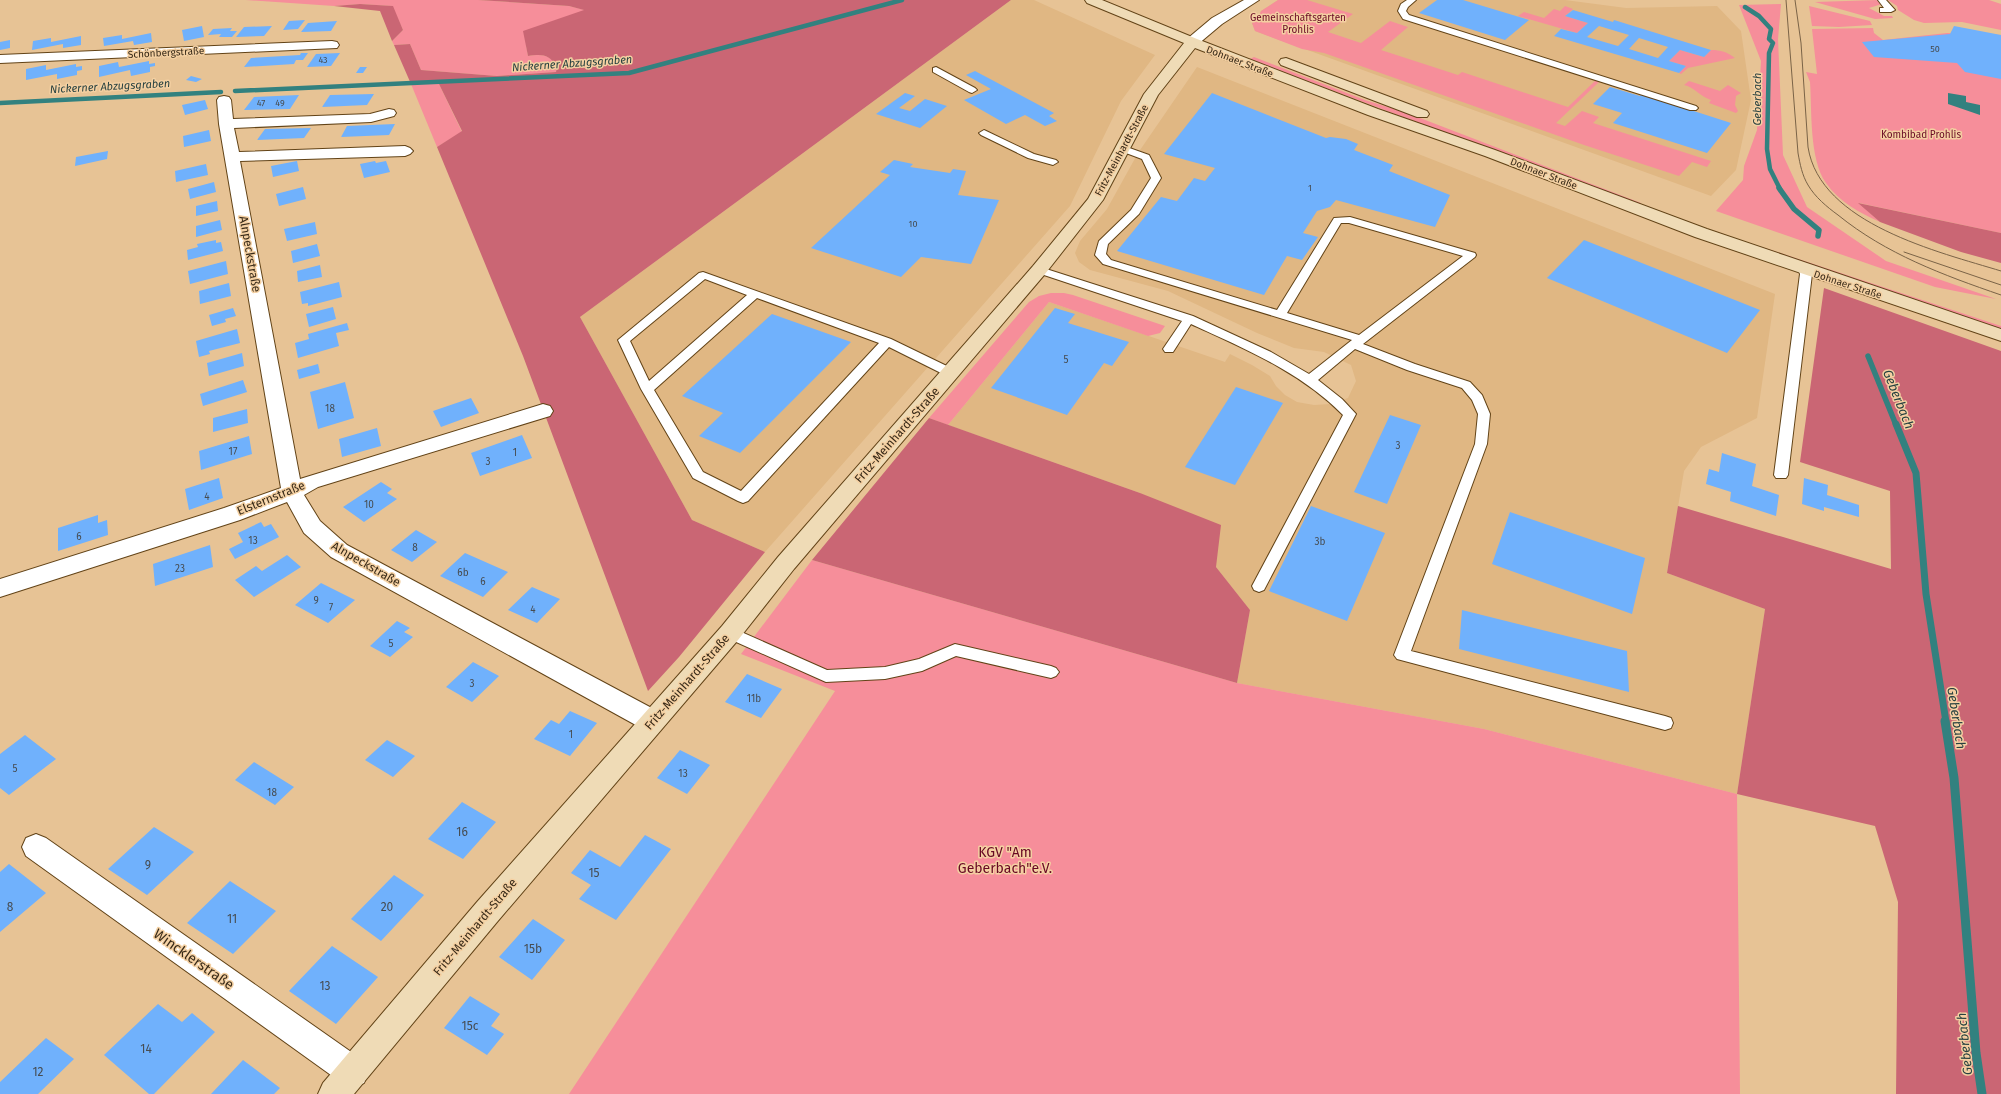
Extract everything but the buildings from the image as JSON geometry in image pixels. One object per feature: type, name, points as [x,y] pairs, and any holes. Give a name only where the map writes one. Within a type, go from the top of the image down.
[{"type":"main road","name":"Dohnaer Straße","points":[[1091,0],[1192,42],[1374,112],[1490,153],[1701,233],[1803,269],[2001,335]]},
{"type":"main road","name":"Dohnaer Straße","points":[[1191,26],[1218,36]]},
{"type":"main road","name":"Fritz-Meinhardt-Straße","points":[[334,1094],[487,912],[730,633],[786,563],[1039,270],[1095,200],[1121,148],[1151,94],[1192,42]]},
{"type":"main road","name":"Dohnaer Straße","points":[[1276,58],[1694,219],[2001,321]]},
{"type":"street","name":"Fritz-Meinhardt-Straße","points":[[1192,42],[1217,21],[1253,0]]},
{"type":"street","name":"Schönbergstraße","points":[[0,59],[332,45]]},
{"type":"street","name":"Alnpeckstraße","points":[[224,100],[226,124],[292,492],[312,528],[339,551],[652,721]]},
{"type":"street","points":[[226,124],[371,118],[389,112]]},
{"type":"street","points":[[233,157],[405,151]]},
{"type":"street","name":"Elsternstraße","points":[[0,588],[232,514],[292,492],[311,482],[543,411]]},
{"type":"street","name":"Wincklerstraße","points":[[36,847],[353,1072]]},
{"type":"lane","points":[[1412,0],[1404,6],[1402,11],[1406,17],[1693,108]]},
{"type":"lane","points":[[1882,0],[1891,10],[1883,10]]},
{"type":"lane","points":[[936,70],[972,90]]},
{"type":"lane","points":[[984,133],[1031,156],[1053,162]]},
{"type":"lane","points":[[1121,148],[1146,157],[1156,178],[1136,212],[1103,243],[1100,255],[1107,262],[1280,314],[1357,341],[1411,367],[1466,385],[1478,398],[1484,414],[1481,444],[1402,655],[1665,723]]},
{"type":"lane","points":[[1280,314],[1338,220],[1350,220],[1471,255],[1357,341],[1310,380]]},
{"type":"lane","points":[[1781,475],[1806,274],[1803,269]]},
{"type":"lane","points":[[1039,270],[1189,319],[1267,355],[1310,380],[1338,402],[1350,414],[1259,586]]},
{"type":"lane","points":[[887,342],[743,498],[698,475],[647,389],[624,340],[703,275],[887,342],[951,373]]},
{"type":"lane","points":[[647,389],[755,294]]},
{"type":"lane","points":[[1169,349],[1189,319]]},
{"type":"lane","points":[[730,633],[826,676],[885,673],[922,665],[955,650],[1051,672]]},
{"type":"shaded area","points":[[478,0],[1011,0],[580,317],[692,520],[765,552],[679,657],[648,691],[523,356],[437,147],[462,131],[438,82],[411,84],[394,45],[410,44],[421,70],[497,76],[556,72],[557,67],[548,57],[541,55],[528,56],[523,31],[584,10],[569,6]]},
{"type":"shaded area","points":[[1011,0],[1034,0],[1155,55],[1121,101],[1070,206],[765,552],[692,520],[580,317]]},
{"type":"shaded area","points":[[1278,0],[1565,0],[1626,8],[1717,6],[1741,31],[1751,100],[1736,170],[1711,196],[1255,31],[1252,23],[1258,18],[1261,11]]},
{"type":"shaded area","points":[[360,4],[393,6],[403,30],[392,41],[380,11],[334,6]]},
{"type":"shaded area","points":[[1197,67],[1775,294],[1757,418],[1701,447],[1684,471],[1667,573],[1765,609],[1737,794],[1484,729],[1237,683],[1250,610],[1216,567],[1140,493],[948,425],[1049,302],[1225,362],[1230,354],[1270,376],[1276,386],[1285,395],[1297,402],[1314,405],[1330,404],[1348,398],[1356,381],[1351,365],[1324,352],[1294,348],[1257,333],[1168,291],[1090,270],[1079,262],[1075,253],[1080,241],[1107,209],[1138,153]]},
{"type":"shaded area","points":[[1858,203],[2001,233],[2001,263],[1961,252],[1880,222]]},
{"type":"shaded area","points":[[1824,288],[2001,351],[2001,1094],[1896,1094],[1898,902],[1875,826],[1737,794],[1765,609],[1667,573],[1678,506],[1891,569],[1890,491],[1800,462]]},
{"type":"shaded area","points":[[929,418],[1140,493],[1221,525],[1216,567],[1250,610],[1237,683],[812,560]]},
{"type":"green space","points":[[246,0],[478,0],[569,6],[585,10],[526,45],[528,56],[541,55],[548,57],[558,67],[556,72],[497,76],[421,70],[410,44],[394,45],[392,41],[403,30],[392,6],[360,4],[334,6]]},
{"type":"green space","name":"Gemeinschaftsgarten Prohlis","points":[[1278,0],[1307,0],[1353,14],[1328,32],[1361,43],[1390,21],[1408,27],[1381,50],[1458,75],[1462,72],[1568,107],[1596,80],[1600,81],[1556,123],[1565,126],[1582,111],[1599,117],[1593,123],[1711,161],[1707,167],[1692,162],[1679,176],[1584,145],[1324,53],[1302,49],[1255,31],[1252,23],[1258,18],[1261,11]]},
{"type":"green space","points":[[1878,0],[1882,4],[1869,8],[1884,16],[1892,16],[1893,18],[1875,19],[1815,2]]},
{"type":"green space","points":[[1888,0],[1989,0],[2001,4],[2001,30],[1962,22],[1924,23],[1914,20],[1898,10],[1897,6]]},
{"type":"green space","points":[[1781,4],[1778,39],[1783,155],[1807,207],[1886,261],[1996,299],[1935,287],[1716,211],[1743,180],[1744,166],[1757,130],[1761,61],[1739,5]]},
{"type":"green space","points":[[1565,6],[1573,9],[1565,16],[1588,23],[1577,33],[1518,16],[1524,12],[1544,18],[1554,9],[1560,11]]},
{"type":"green space","points":[[1809,6],[1870,21],[1872,25],[1839,27],[1812,26]]},
{"type":"green space","name":"Kombibad Prohlis","points":[[1873,28],[1874,33],[1883,40],[1947,33],[2001,35],[2001,233],[1859,203],[1880,222],[1858,211],[1837,196],[1826,183],[1821,173],[1814,148],[1811,120],[1810,82],[1806,72],[1817,74],[1812,29]]},
{"type":"green space","points":[[1680,50],[1704,57],[1711,50],[1718,50],[1735,58],[1688,68],[1681,74],[1679,73],[1686,66],[1669,61]]},
{"type":"green space","points":[[1254,57],[1365,100],[1407,113],[1641,203],[1638,204],[1250,59]]},
{"type":"green space","points":[[1689,81],[1720,91],[1728,85],[1741,93],[1736,96],[1735,105],[1738,111],[1736,113],[1709,103],[1711,100],[1684,85]]},
{"type":"green space","points":[[438,82],[462,132],[437,147],[411,84]]},
{"type":"green space","points":[[1762,247],[2001,326],[2001,329],[1760,249]]},
{"type":"green space","points":[[1051,293],[1073,295],[1165,326],[1160,333],[1148,336],[1049,302],[948,425],[929,418],[1029,302],[1039,296]]},
{"type":"green space","name":"KGV \"Am Geberbach\"e.V.","points":[[812,560],[1237,683],[1484,729],[1737,794],[1740,1094],[569,1094],[835,691],[741,654]]},
{"type":"water","points":[[1948,93],[1966,96],[1966,102],[1980,105],[1980,115],[1948,104]]},
{"type":"waterway","name":"Nickerner Abzugsgraben","points":[[235,91],[629,73],[902,0]]},
{"type":"waterway","name":"Geberbach","points":[[1745,7],[1759,16],[1771,29],[1769,39],[1773,43],[1769,53],[1767,149],[1770,169],[1780,189]]},
{"type":"waterway","name":"Nickerner Abzugsgraben","points":[[0,103],[221,92]]},
{"type":"waterway","name":"Geberbach","points":[[1779,188],[1794,209],[1819,230],[1818,236]]},
{"type":"waterway","name":"Geberbach","points":[[1868,356],[1896,425]]},
{"type":"waterway","name":"Geberbach","points":[[1896,424],[1916,473],[1926,594],[1946,722]]},
{"type":"waterway","name":"Geberbach","points":[[1945,721],[1954,778],[1976,1053],[1982,1094]]},
{"type":"tram line","points":[[1786,0],[1798,153],[1800,165],[1806,181],[1811,189],[1818,198],[1856,229],[1895,252],[1958,280],[2001,295]]},
{"type":"tram line","points":[[1795,0],[1801,43],[1808,147],[1817,174],[1834,196],[1858,215],[1886,231],[1916,244],[2001,271]]},
{"type":"tram line","points":[[1904,252],[2001,285]]}]
